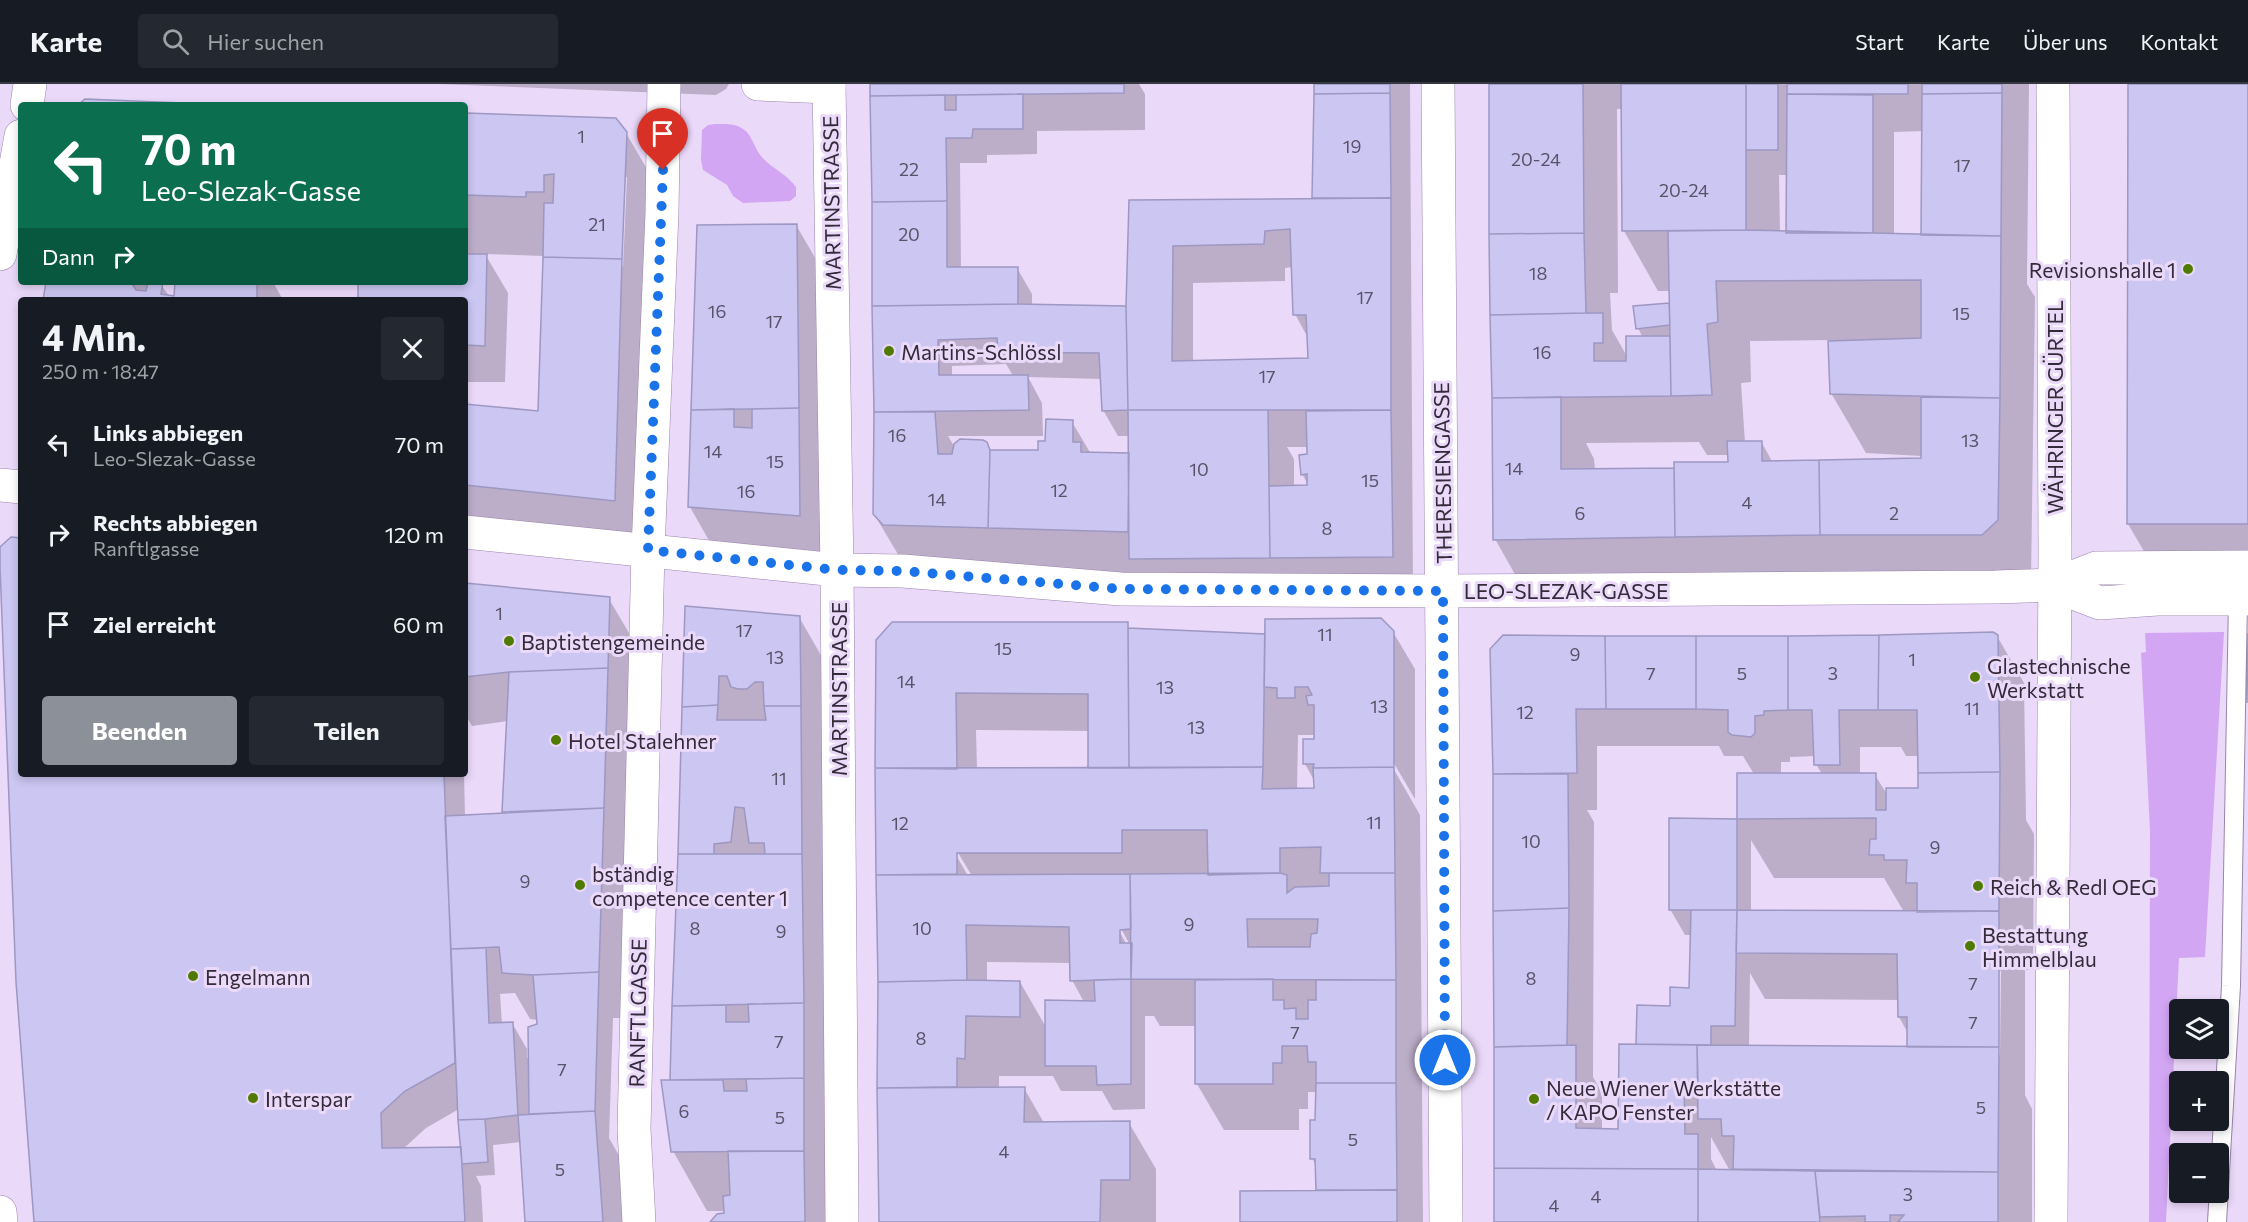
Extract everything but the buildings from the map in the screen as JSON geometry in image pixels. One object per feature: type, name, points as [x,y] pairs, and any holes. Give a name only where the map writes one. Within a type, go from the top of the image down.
[{"type":"street","points":[[27,102],[30,84]]},
{"type":"street","name":"RANFTLGASSE","points":[[639,1222],[634,1129],[648,550],[662,213],[664,84]]},
{"type":"street","points":[[758,84],[829,86]]},
{"type":"street","name":"THERESIENGASSE","points":[[1438,84],[1446,1222]]},
{"type":"street","name":"WÄHRINGER GÜRTEL","points":[[2051,1222],[2055,502],[2053,84]]},
{"type":"street","name":"MARTINSTRASSE","points":[[829,86],[837,570],[842,1222]]},
{"type":"street","points":[[0,254],[18,153]]},
{"type":"street","points":[[0,484],[18,487]]},
{"type":"street","name":"LEO-SLEZAK-GASSE","points":[[468,532],[837,570],[903,571],[1121,589],[1443,591],[2053,585]]},
{"type":"street","points":[[2053,585],[2097,568],[2248,567]]},
{"type":"street","points":[[2053,585],[2100,603],[2157,599],[2243,599]]},
{"type":"street","points":[[0,1212],[1,1222]]},
{"type":"lane","points":[[2217,1222],[2231,986],[2243,599]]},
{"type":"shaded area","points":[[708,125],[733,125],[746,131],[761,156],[796,187],[796,196],[790,201],[743,203],[733,196],[727,185],[703,170],[702,130]]},
{"type":"shaded area","points":[[2224,632],[2205,957],[2179,958],[2177,999],[2169,999],[2169,1059],[2174,1059],[2173,1071],[2169,1071],[2170,1131],[2166,1222],[2149,1222],[2150,831],[2141,653],[2146,652],[2145,633]]},
{"type":"place","name":"Revisionshalle 1","points":[[2188,269]]},
{"type":"place","name":"Martins-Schlössl","points":[[889,351]]},
{"type":"place","name":"Baptistengemeinde","points":[[509,641]]},
{"type":"place","name":"Glastechnische Werkstatt","points":[[1975,677]]},
{"type":"place","name":"Hotel Stalehner","points":[[556,740]]},
{"type":"place","name":"bständig competence center 1","points":[[580,885]]},
{"type":"place","name":"Reich & Redl OEG","points":[[1978,886]]},
{"type":"place","name":"Bestattung Himmelblau","points":[[1970,946]]},
{"type":"place","name":"Engelmann","points":[[193,976]]},
{"type":"place","name":"Interspar","points":[[253,1098]]},
{"type":"place","name":"Neue Wiener Werkstätte / KAPO Fenster","points":[[1534,1099]]},
{"type":"route","points":[[663,170],[648,550],[837,570],[903,571],[1121,589],[1443,591],[1445,1060]]}]
